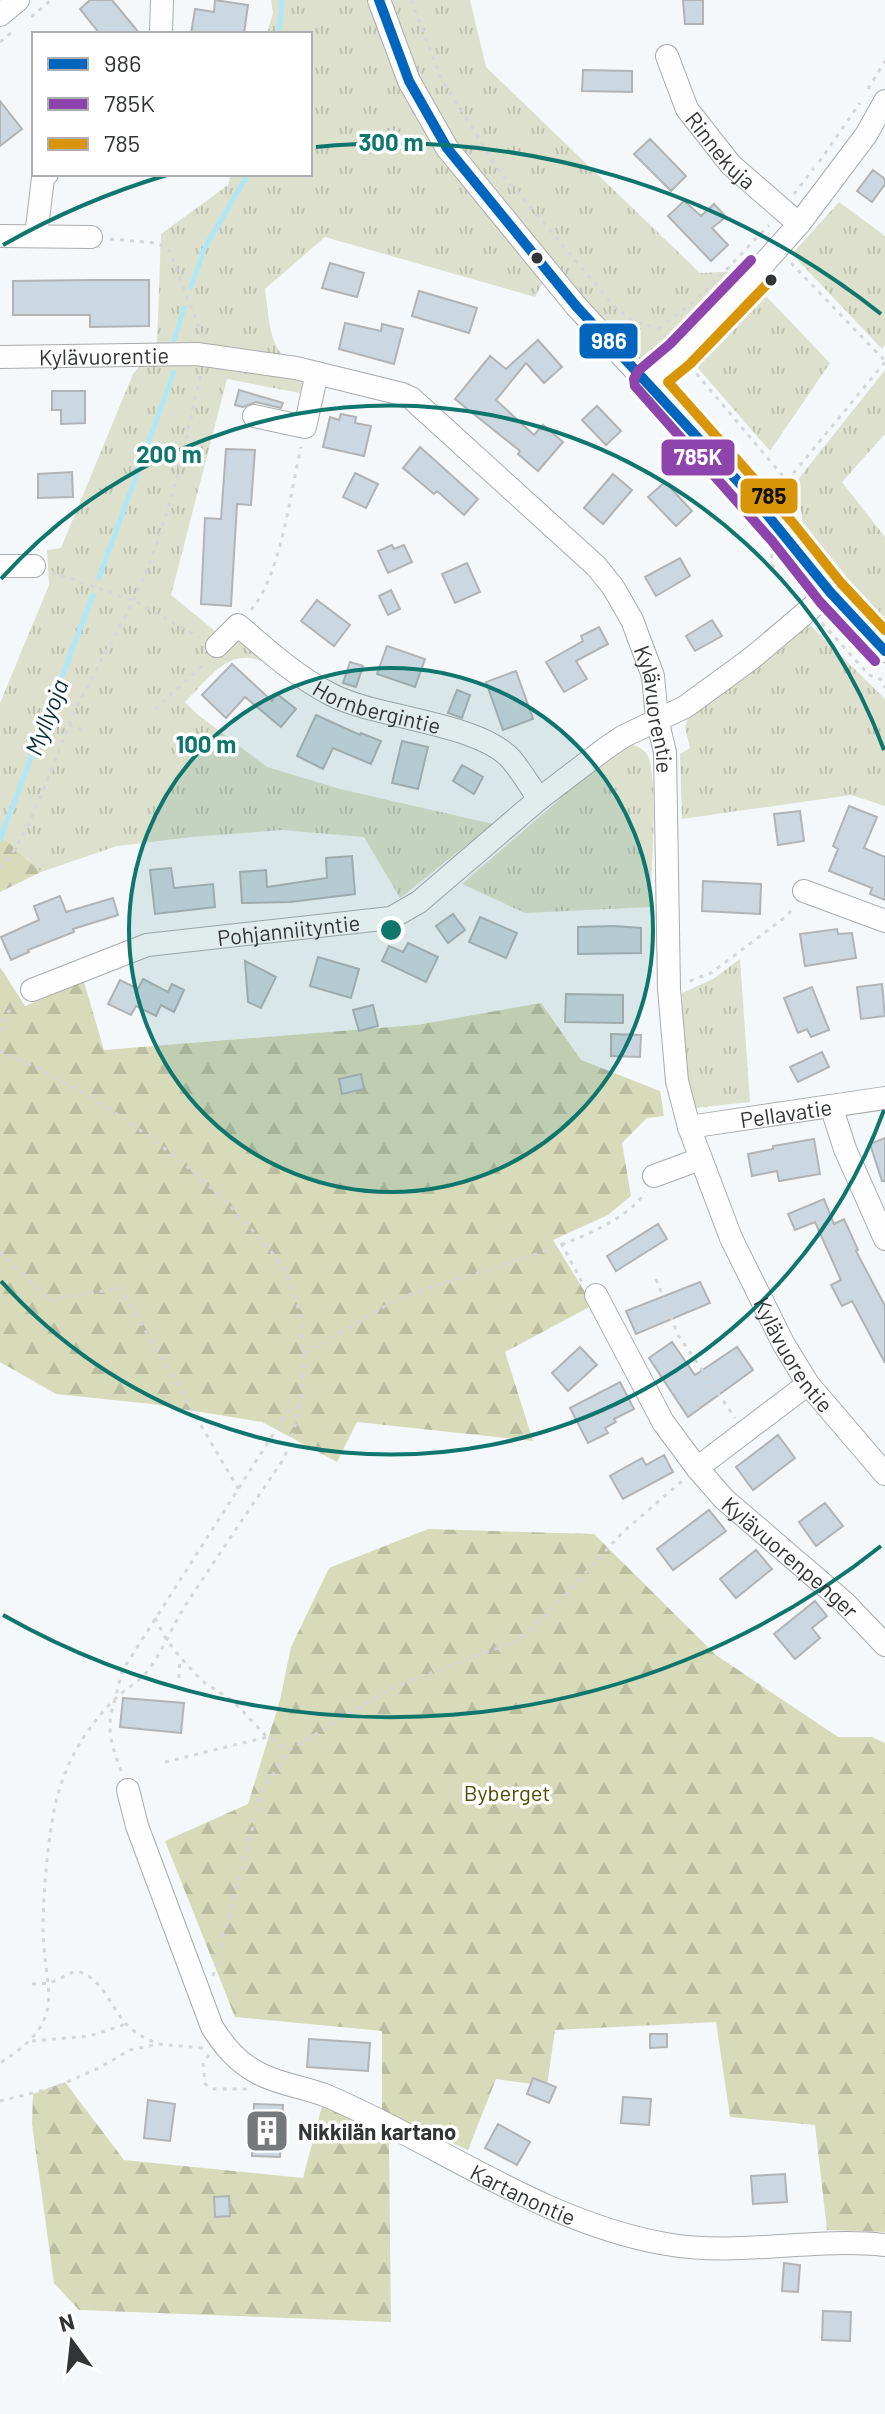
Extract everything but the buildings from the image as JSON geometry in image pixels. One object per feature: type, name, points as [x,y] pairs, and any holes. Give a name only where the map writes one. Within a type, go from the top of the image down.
[{"type":"street","points":[[0,15],[18,0]]},
{"type":"street","points":[[161,32],[162,0]]},
{"type":"street","points":[[379,0],[409,81],[447,148],[576,306],[648,381],[783,532],[830,592],[885,651]]},
{"type":"street","name":"Rinnekuja","points":[[667,56],[687,109],[731,165],[799,224]]},
{"type":"street","points":[[648,381],[761,270],[866,135],[885,101]]},
{"type":"street","points":[[36,236],[45,176]]},
{"type":"street","points":[[0,236],[91,237]]},
{"type":"street","name":"Kylävuorentie","points":[[0,357],[207,356],[317,373],[411,398],[596,566],[613,587],[632,620],[653,676],[657,719],[665,752],[669,989],[677,1081],[689,1127],[731,1238],[762,1304],[808,1384],[885,1474]]},
{"type":"street","points":[[254,416],[305,427],[317,373]]},
{"type":"street","points":[[0,566],[34,566]]},
{"type":"street","name":"Pohjanniityntie","points":[[32,990],[147,945],[391,918],[419,902],[539,799],[624,736],[685,707],[752,658],[830,592]]},
{"type":"street","points":[[217,646],[238,625]]},
{"type":"street","name":"Hornbergintie","points":[[238,625],[290,669],[333,695],[488,744],[509,757],[539,799]]},
{"type":"street","points":[[804,891],[885,921]]},
{"type":"street","name":"Pellavatie","points":[[689,1127],[885,1098]]},
{"type":"street","points":[[831,1106],[857,1177],[885,1239]]},
{"type":"street","points":[[654,1176],[700,1159]]},
{"type":"street","name":"Kylävuorenpenger","points":[[596,1295],[663,1422],[697,1468],[724,1499],[844,1602],[885,1645]]},
{"type":"street","points":[[697,1468],[808,1384]]},
{"type":"street","name":"Kartanontie","points":[[128,1790],[137,1826],[212,2027],[227,2050],[257,2073],[324,2095],[548,2207],[632,2237],[669,2245],[720,2248],[843,2243],[885,2245]]},
{"type":"path","points":[[411,0],[440,76],[497,168],[615,307],[633,321],[659,329]]},
{"type":"path","points":[[0,868],[7,862],[30,820],[86,684],[134,601],[177,475],[207,356],[204,339],[169,250],[157,243],[91,237]]},
{"type":"path","points":[[776,248],[885,362],[787,481]]},
{"type":"path","points":[[238,625],[262,597],[272,573],[305,427]]},
{"type":"path","points":[[34,566],[134,601],[217,646],[219,651],[155,709]]},
{"type":"path","points":[[69,725],[84,731]]},
{"type":"path","points":[[0,856],[7,862]]},
{"type":"path","points":[[669,989],[711,973],[788,915],[804,891]]},
{"type":"path","points":[[0,1031],[6,1014],[32,990]]},
{"type":"path","points":[[0,1051],[45,1070],[134,1128],[207,1183],[245,1221],[287,1273],[305,1339],[299,1408],[291,1443],[283,1460],[144,1675],[117,1697],[96,1720],[76,1749],[64,1774],[54,1809],[43,1920],[50,1983],[43,2024],[30,2041],[0,2063]]},
{"type":"path","points":[[304,1352],[336,1338],[373,1312],[403,1297],[488,1271],[561,1243],[611,1221],[640,1200]]},
{"type":"path","points":[[561,1243],[584,1286],[596,1295]]},
{"type":"path","points":[[0,1252],[49,1300],[120,1288],[239,1490]]},
{"type":"path","points":[[656,1279],[678,1335],[744,1431]]},
{"type":"path","points":[[128,1790],[112,1745],[110,1716],[122,1671],[288,1411],[299,1408]]},
{"type":"path","points":[[202,2000],[216,1969],[263,1789],[289,1750],[394,1687],[519,1640],[557,1604],[622,1533],[697,1468]]},
{"type":"path","points":[[155,1618],[166,1639],[202,1681],[233,1701],[267,1737],[289,1750]]},
{"type":"path","points":[[179,1678],[180,1657]]},
{"type":"path","points":[[165,1762],[267,1737]]},
{"type":"path","points":[[32,1984],[50,1983],[75,1971],[90,1975],[135,2033],[159,2044],[219,2050]]},
{"type":"path","points":[[30,2041],[90,2036],[126,2024]]},
{"type":"path","points":[[0,2101],[53,2088],[97,2069],[122,2054],[159,2044]]},
{"type":"green space","points":[[271,0],[470,0],[486,67],[700,273],[761,270],[648,381],[548,273],[535,297],[325,237],[265,289],[271,331],[281,353],[301,368],[317,373],[305,394],[227,379],[171,595],[220,635],[258,625],[270,665],[256,659],[233,660],[213,673],[185,702],[267,767],[340,789],[493,824],[400,898],[364,837],[282,830],[192,837],[117,846],[41,872],[0,835],[0,703],[49,585],[47,550],[61,548],[133,374],[157,344],[161,234],[228,185],[230,176],[312,176],[312,32],[268,32],[273,13]]},
{"type":"green space","points":[[839,202],[885,236],[885,345],[882,349],[792,254]]},
{"type":"green space","points":[[763,293],[830,363],[770,451],[697,367]]},
{"type":"green space","points":[[885,370],[885,434],[842,482],[885,537],[885,630],[799,529],[801,510],[790,494],[792,487]]},
{"type":"green space","points":[[808,623],[885,699],[885,806],[851,795],[682,819],[680,754],[690,748],[685,727],[690,711]]},
{"type":"green space","points":[[634,745],[648,756],[653,787],[650,907],[525,913],[462,884],[552,806],[608,752]]},
{"type":"green space","points":[[0,835],[41,872],[0,892]]},
{"type":"green space","points":[[740,959],[750,1102],[694,1108],[685,1080],[682,993],[713,979]]},
{"type":"green space","points":[[0,967],[25,1006],[84,982],[104,1050],[417,1025],[541,1003],[581,1060],[660,1091],[664,1116],[647,1118],[622,1143],[631,1196],[608,1215],[553,1240],[593,1305],[505,1352],[533,1441],[357,1422],[337,1462],[262,1422],[152,1404],[56,1394],[0,1362]]},
{"type":"green space","name":"Byberget","points":[[428,1529],[594,1534],[716,1655],[838,1737],[872,1737],[885,1743],[885,2232],[827,2230],[815,2125],[730,2117],[716,2022],[555,2030],[547,2086],[496,2079],[468,2150],[382,2112],[382,2031],[235,2017],[165,1841],[248,1804],[280,1700],[291,1647],[329,1568]]},
{"type":"green space","points":[[65,2082],[124,2160],[303,2178],[323,2102],[389,2141],[391,2322],[79,2310],[54,2283],[32,2124],[33,2094]]},
{"type":"waterway","name":"Myllyoja","points":[[279,32],[282,0]]},
{"type":"waterway","name":"Myllyoja","points":[[191,287],[204,249],[247,176]]},
{"type":"waterway","name":"Myllyoja","points":[[174,340],[184,308]]},
{"type":"waterway","name":"Myllyoja","points":[[99,578],[174,372]]},
{"type":"waterway","name":"Myllyoja","points":[[0,839],[93,595]]},
{"type":"transit line","name":"986","points":[[379,0],[409,81],[447,148],[576,306],[756,501],[830,592],[885,651]]},
{"type":"transit line","name":"785K","points":[[751,260],[670,344],[638,371],[635,386],[772,541],[820,602],[875,661]]},
{"type":"transit line","name":"785","points":[[771,280],[690,364],[668,382],[885,630]]},
{"type":"place","name":"Nikkilän kartano","points":[[267,2131]]}]
